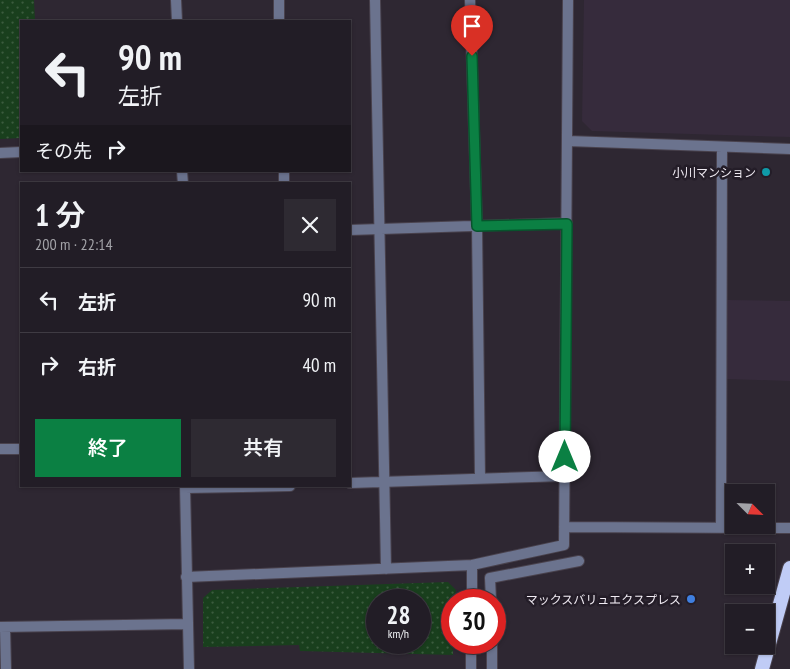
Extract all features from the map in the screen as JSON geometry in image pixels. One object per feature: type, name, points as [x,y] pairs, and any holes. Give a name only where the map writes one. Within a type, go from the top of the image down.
[{"type":"highway","points":[[762,669],[790,568]]},
{"type":"street","points":[[176,0],[177,20]]},
{"type":"street","points":[[279,0],[279,20]]},
{"type":"street","points":[[375,0],[381,229],[383,481],[386,569]]},
{"type":"street","points":[[470,0],[477,226],[480,478]]},
{"type":"street","points":[[186,577],[472,565],[564,545],[568,0]]},
{"type":"street","points":[[568,140],[790,149]]},
{"type":"street","points":[[721,527],[722,147]]},
{"type":"street","points":[[0,153],[20,152]]},
{"type":"street","points":[[351,230],[567,224]]},
{"type":"street","points":[[0,449],[20,449]]},
{"type":"street","points":[[351,483],[564,476]]},
{"type":"street","points":[[185,487],[188,669]]},
{"type":"street","points":[[564,527],[790,528]]},
{"type":"street","points":[[490,589],[490,578],[579,561]]},
{"type":"street","points":[[472,565],[472,589]]},
{"type":"street","points":[[6,669],[3,627],[187,624]]},
{"type":"street","points":[[471,669],[472,654]]},
{"type":"street","points":[[492,654],[492,669]]},
{"type":"shaded area","points":[[584,0],[790,0],[790,137],[592,131],[582,121]]},
{"type":"shaded area","points":[[727,300],[790,301],[790,381],[727,379]]},
{"type":"green space","points":[[0,0],[34,0],[35,20],[20,20],[20,138],[0,139]]},
{"type":"green space","points":[[448,582],[455,589],[441,589],[441,654],[453,655],[415,654],[431,654],[431,589],[366,589],[366,653],[300,651],[299,645],[203,647],[203,598],[212,590]]},
{"type":"place","name":"小川マンション","points":[[766,172]]},
{"type":"place","name":"マックスバリュエクスプレス","points":[[691,599]]},
{"type":"route","points":[[472,56],[477,226],[567,224],[565,457]]}]
